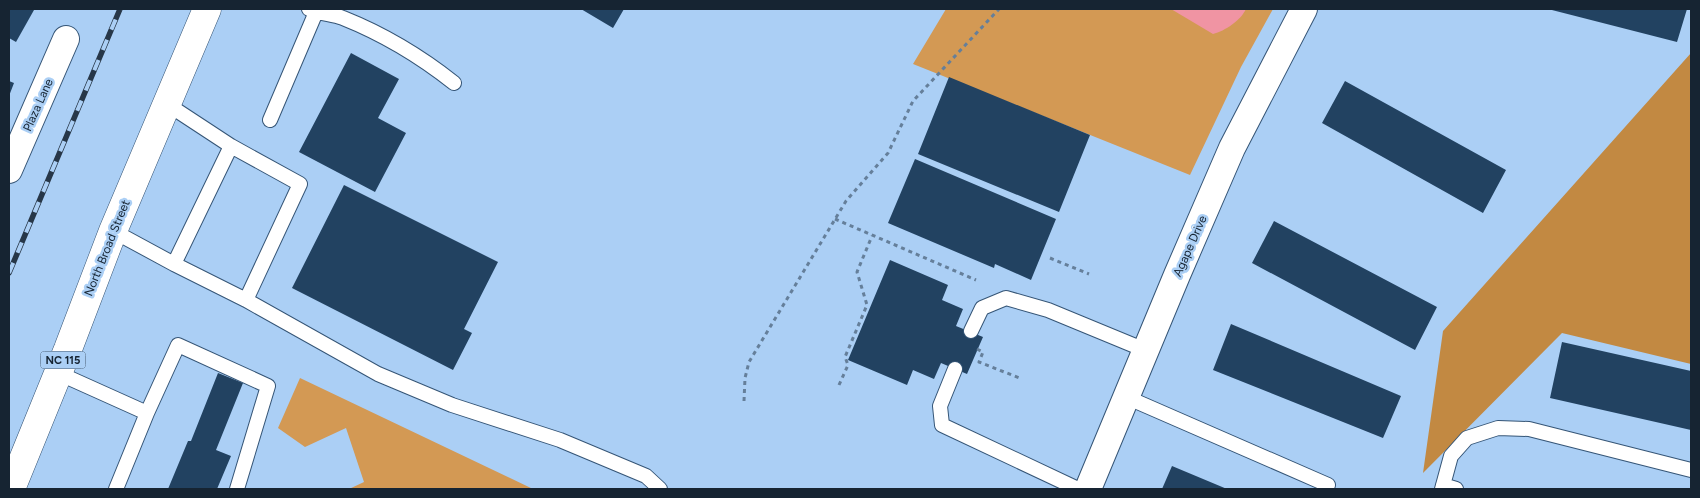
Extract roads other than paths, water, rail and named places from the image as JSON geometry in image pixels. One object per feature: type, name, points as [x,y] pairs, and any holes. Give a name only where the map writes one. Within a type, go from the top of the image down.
[{"type":"main road","name":"North Broad Street","points":[[11,489],[112,231],[207,9]]},
{"type":"street","name":"Agape Drive","points":[[1088,489],[1145,350],[1232,148],[1304,9]]},
{"type":"street","name":"Plaza Lane","points":[[9,170],[66,40]]},
{"type":"lane","points":[[270,120],[313,10],[371,30],[426,61],[454,82]]},
{"type":"lane","points":[[166,104],[231,146],[300,184],[246,300]]},
{"type":"lane","points":[[174,264],[231,146]]},
{"type":"lane","points":[[112,231],[246,300],[378,374],[452,405],[568,444],[646,476],[660,489]]},
{"type":"lane","points":[[971,331],[982,308],[1006,298],[1056,312],[1145,350]]},
{"type":"lane","points":[[116,489],[147,412],[178,345],[268,386],[237,489]]},
{"type":"lane","points":[[955,369],[940,406],[942,425],[1078,489]]},
{"type":"lane","points":[[58,373],[147,412]]},
{"type":"lane","points":[[1126,397],[1328,485]]},
{"type":"lane","points":[[1447,488],[1450,456],[1467,438],[1498,428],[1528,429],[1691,470]]},
{"type":"railway","points":[[9,273],[120,9]]}]
